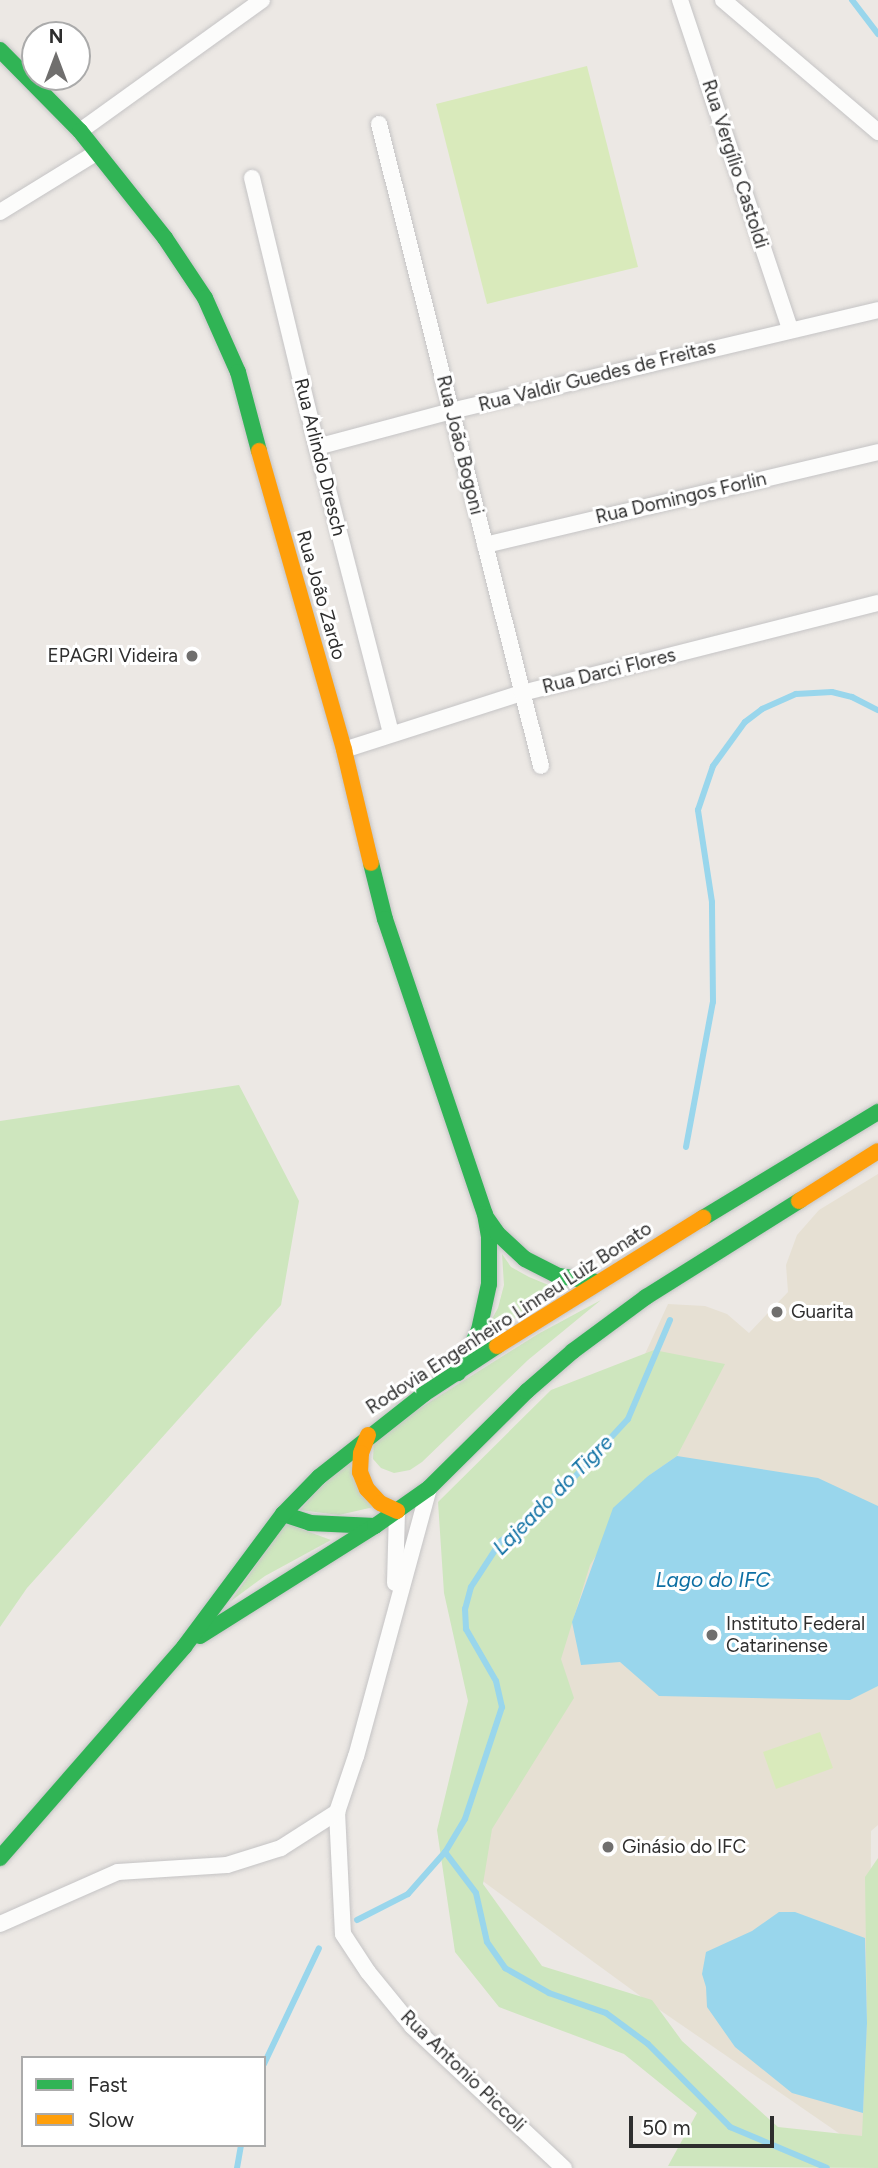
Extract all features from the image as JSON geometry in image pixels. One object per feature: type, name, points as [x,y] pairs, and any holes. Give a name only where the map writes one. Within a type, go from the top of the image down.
[{"type":"main road","name":"Rua João Zardo","points":[[0,50],[80,131],[165,238],[205,298],[238,372],[296,590],[344,750],[385,919],[485,1214],[489,1237],[489,1284],[479,1330],[458,1373]]},
{"type":"main road","name":"Rodovia Engenheiro Linneu Luiz Bonato","points":[[0,1858],[184,1647],[284,1514],[319,1477],[368,1435],[597,1282],[878,1112]]},
{"type":"main road","name":"Rodovia Engenheiro Linneu Luiz Bonato","points":[[184,1647],[375,1526],[429,1488],[527,1391],[583,1343],[646,1297],[878,1151]]},
{"type":"main road","name":"Rua João Zardo","points":[[485,1214],[497,1233],[524,1259],[559,1276],[597,1282]]},
{"type":"main road","points":[[368,1435],[361,1453],[360,1472],[367,1489],[380,1503],[397,1511]]},
{"type":"main road","points":[[284,1514],[310,1522],[375,1526]]},
{"type":"street","points":[[80,131],[261,0]]},
{"type":"street","name":"Rua Vergílio Castoldi","points":[[680,0],[790,329]]},
{"type":"street","points":[[723,0],[878,132]]},
{"type":"street","name":"Rua João Bogoni","points":[[379,124],[541,766]]},
{"type":"street","points":[[0,212],[96,153]]},
{"type":"street","name":"Rua Arlindo Dresch","points":[[252,178],[317,447],[391,734]]},
{"type":"street","name":"Rua Valdir Guedes de Freitas","points":[[317,447],[451,411],[878,310]]},
{"type":"street","name":"Rua Domingos Forlin","points":[[485,545],[878,452]]},
{"type":"street","name":"Rua Darci Flores","points":[[344,750],[523,693],[878,603]]},
{"type":"street","points":[[394,1607],[429,1488]]},
{"type":"street","points":[[394,1607],[397,1511]]},
{"type":"street","name":"Rua Antonio Piccoli","points":[[394,1607],[356,1756],[337,1812],[343,1934],[368,1972],[412,2026],[564,2168]]},
{"type":"street","points":[[0,1924],[118,1872],[227,1865],[281,1848],[337,1812]]},
{"type":"shaded area","name":"Instituto Federal Catarinense","points":[[878,1174],[878,1825],[871,1831],[869,2154],[654,2006],[458,1863],[540,1582],[668,1304],[705,1306],[727,1314],[749,1333],[788,1292],[786,1265],[797,1235],[819,1210]]},
{"type":"green space","points":[[587,66],[638,267],[487,304],[436,104]]},
{"type":"green space","points":[[239,1085],[299,1201],[281,1305],[27,1588],[0,1627],[0,1121]]},
{"type":"green space","points":[[502,1254],[511,1267],[529,1277],[551,1286],[569,1287],[482,1337],[498,1308],[504,1285]]},
{"type":"green space","points":[[601,1300],[528,1360],[422,1462],[410,1470],[394,1473],[381,1468],[373,1459],[374,1437],[538,1334]]},
{"type":"green space","points":[[654,1350],[725,1364],[677,1456],[648,1476],[590,1565],[561,1659],[574,1698],[492,1829],[483,1884],[542,1966],[652,2000],[682,2041],[778,2127],[862,2136],[867,2023],[865,1877],[878,1858],[878,2168],[668,2166],[697,2113],[624,2054],[499,2007],[455,1952],[437,1830],[468,1701],[444,1593],[438,1502],[551,1390]]},
{"type":"green space","points":[[345,1457],[378,1506],[339,1515],[300,1510]]},
{"type":"green space","points":[[285,1523],[331,1540],[265,1576],[231,1601]]},
{"type":"green space","points":[[820,1732],[833,1768],[776,1789],[763,1752]]},
{"type":"water","name":"Lago do IFC","points":[[677,1456],[818,1478],[878,1506],[878,1686],[850,1700],[659,1696],[620,1662],[581,1665],[572,1622],[613,1508],[648,1476]]},
{"type":"water","points":[[779,1912],[795,1912],[865,1938],[867,2023],[863,2113],[792,2093],[735,2047],[707,2007],[702,1974],[706,1952],[752,1931]]},
{"type":"waterway","name":"Lajeado do Tigre","points":[[852,0],[878,34]]},
{"type":"waterway","name":"Lajeado do Tigre","points":[[686,1147],[713,1002],[712,902],[698,810],[713,766],[745,722],[762,709],[796,694],[832,692],[852,697],[878,710]]},
{"type":"waterway","name":"Lajeado do Tigre","points":[[670,1320],[628,1419],[569,1483],[501,1541],[471,1587],[465,1609],[466,1629],[496,1681],[502,1707],[465,1819],[445,1852],[476,1893],[487,1942],[505,1968],[549,1993],[606,2013],[648,2044],[730,2127],[827,2168]]},
{"type":"waterway","points":[[357,1920],[408,1894],[445,1852]]},
{"type":"waterway","points":[[266,2060],[319,1948]]},
{"type":"waterway","points":[[237,2168],[241,2147]]},
{"type":"traffic: fast","points":[[0,50],[80,131],[165,238],[205,298],[238,372],[259,451]]},
{"type":"traffic: fast","points":[[371,863],[385,919],[485,1214],[489,1237],[489,1284],[479,1330],[458,1373]]},
{"type":"traffic: fast","points":[[703,1218],[878,1112]]},
{"type":"traffic: fast","points":[[200,1636],[375,1526],[429,1488],[527,1391],[573,1351],[646,1297],[799,1201]]},
{"type":"traffic: fast","points":[[486,1217],[497,1233],[525,1259],[559,1276],[597,1282]]},
{"type":"traffic: fast","points":[[0,1858],[184,1647],[283,1514],[319,1477],[424,1394],[497,1346]]},
{"type":"traffic: fast","points":[[283,1514],[310,1523],[375,1526]]},
{"type":"traffic: slow","points":[[259,451],[344,750],[371,863]]},
{"type":"traffic: slow","points":[[799,1201],[878,1151]]},
{"type":"traffic: slow","points":[[497,1346],[703,1218]]},
{"type":"traffic: slow","points":[[368,1435],[361,1453],[360,1472],[367,1489],[380,1503],[397,1511]]},
{"type":"place","name":"EPAGRI Videira","points":[[192,656]]},
{"type":"place","name":"Guarita","points":[[777,1312]]},
{"type":"place","name":"Instituto Federal Catarinense","points":[[712,1635]]},
{"type":"place","name":"Ginásio do IFC","points":[[608,1847]]}]
